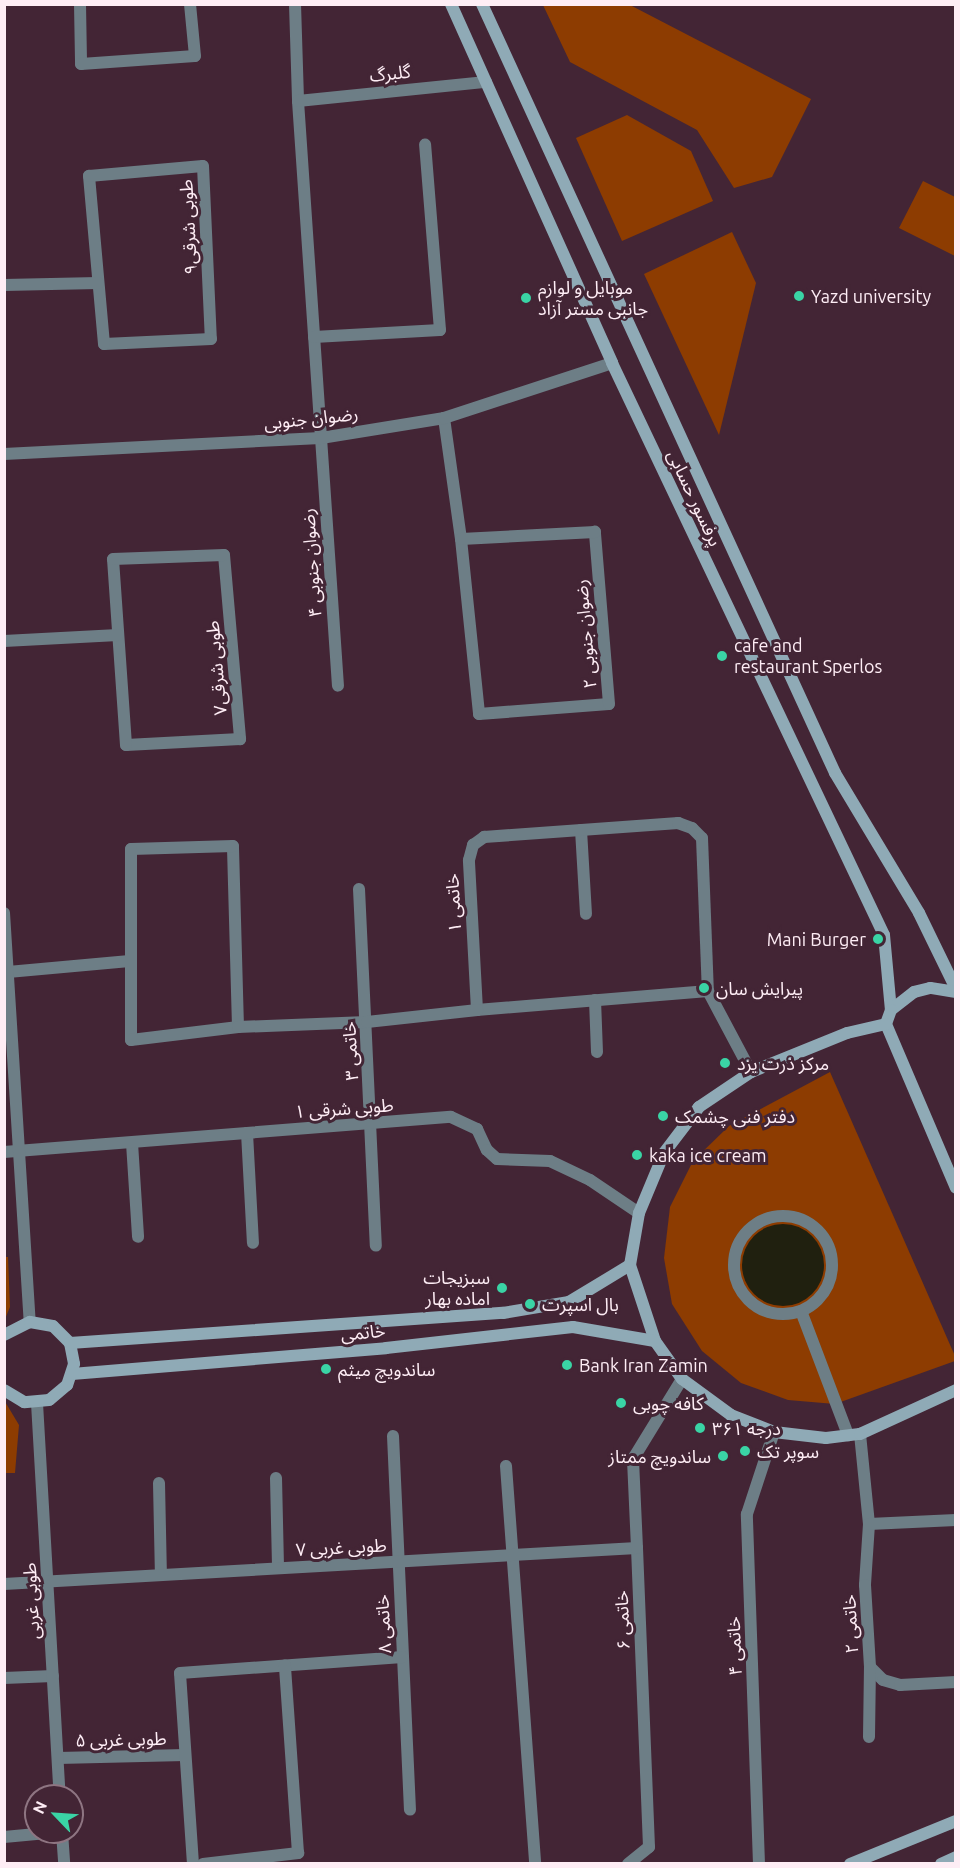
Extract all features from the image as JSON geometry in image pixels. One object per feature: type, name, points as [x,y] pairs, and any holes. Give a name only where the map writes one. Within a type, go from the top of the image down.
[{"type":"main road","name":"پرفسور حسابی","points":[[451,4],[612,363],[884,935],[891,1010]]},
{"type":"main road","name":"پرفسور حسابی","points":[[482,4],[835,773],[919,913],[956,990]]},
{"type":"main road","points":[[956,990],[946,988],[922,990],[891,1010],[886,1024],[956,1188]]},
{"type":"main road","points":[[886,1024],[847,1033],[751,1072],[699,1107],[664,1153],[639,1213],[630,1265],[655,1341],[682,1379],[731,1415],[774,1432],[826,1438],[854,1435],[956,1390]]},
{"type":"main road","name":"خاتمی","points":[[70,1343],[503,1313],[569,1302],[630,1265]]},
{"type":"main road","points":[[4,1335],[30,1322],[53,1326],[70,1343],[72,1374],[59,1394],[37,1403],[24,1402],[4,1390]]},
{"type":"main road","name":"خاتمی","points":[[72,1374],[386,1348],[573,1327],[655,1341]]},
{"type":"main road","points":[[850,1863],[956,1821]]},
{"type":"main road","points":[[941,1863],[956,1857]]},
{"type":"street","points":[[80,4],[81,64],[195,56],[190,4]]},
{"type":"street","name":"رضوان جنوبی ۴","points":[[295,4],[298,100],[338,686]]},
{"type":"street","name":"گلبرگ","points":[[298,100],[486,82]]},
{"type":"street","points":[[314,337],[440,330],[425,145]]},
{"type":"street","name":"طوبی شرقی۹","points":[[203,166],[211,339],[104,344],[98,283],[89,176],[203,166]]},
{"type":"street","points":[[4,285],[98,283]]},
{"type":"street","name":"رضوان جنوبی","points":[[4,454],[321,438],[444,418],[612,363]]},
{"type":"street","name":"رضوان جنوبی ۲","points":[[444,418],[461,539],[479,714],[609,704],[595,532],[461,539]]},
{"type":"street","name":"طوبی شرقی۷","points":[[224,555],[240,739],[126,745],[118,635],[113,559],[224,555]]},
{"type":"street","points":[[4,641],[118,635]]},
{"type":"street","name":"خاتمی ۱","points":[[477,1010],[469,860],[473,845],[484,837],[678,823],[692,828],[702,838],[708,991],[751,1072]]},
{"type":"street","points":[[581,830],[586,914]]},
{"type":"street","points":[[238,1027],[233,846],[131,849],[131,1040],[238,1027],[367,1022],[477,1010],[708,991]]},
{"type":"street","name":"خاتمی ۳","points":[[359,889],[372,1124],[376,1246]]},
{"type":"street","points":[[4,913],[8,972],[9,1051],[19,1151],[30,1322]]},
{"type":"street","points":[[8,972],[130,961]]},
{"type":"street","points":[[595,1000],[597,1052]]},
{"type":"street","name":"طوبی شرقی ۱","points":[[4,1152],[450,1117],[477,1130],[487,1150],[496,1158],[550,1161],[590,1180],[639,1213]]},
{"type":"street","points":[[247,1133],[253,1243]]},
{"type":"street","points":[[132,1143],[138,1237]]},
{"type":"street","points":[[785,1215],[804,1220],[829,1243],[833,1266],[828,1285],[817,1301],[801,1311],[782,1314],[763,1310],[747,1299],[736,1280],[734,1263],[738,1245],[750,1229],[766,1219],[785,1215]]},
{"type":"street","name":"خاتمی ۲","points":[[801,1311],[854,1435],[869,1524],[865,1585],[870,1667],[883,1680],[900,1685],[956,1682]]},
{"type":"street","name":"خاتمی ۶","points":[[628,1863],[649,1847],[633,1460],[682,1379]]},
{"type":"street","name":"طوبی غربی","points":[[37,1403],[59,1784]]},
{"type":"street","name":"خاتمی ۴","points":[[759,1863],[747,1514],[774,1432]]},
{"type":"street","name":"خاتمی ۸","points":[[393,1436],[410,1810]]},
{"type":"street","points":[[506,1466],[535,1863]]},
{"type":"street","points":[[276,1478],[278,1568]]},
{"type":"street","points":[[159,1483],[161,1575]]},
{"type":"street","points":[[869,1524],[956,1520]]},
{"type":"street","name":"طوبی غربی ۷","points":[[4,1584],[637,1548]]},
{"type":"street","points":[[193,1863],[180,1673],[402,1657]]},
{"type":"street","points":[[203,1863],[298,1853],[285,1665]]},
{"type":"street","points":[[869,1737],[870,1667]]},
{"type":"street","points":[[4,1678],[53,1676]]},
{"type":"street","name":"طوبی غربی ۵","points":[[58,1758],[185,1755]]},
{"type":"street","points":[[4,1837],[24,1835]]},
{"type":"street","points":[[63,1844],[64,1863]]},
{"type":"shaded area","points":[[543,5],[630,5],[811,99],[772,177],[734,188],[697,130],[570,62]]},
{"type":"shaded area","points":[[627,115],[691,151],[713,201],[622,241],[576,138]]},
{"type":"shaded area","points":[[923,181],[955,197],[955,256],[899,228]]},
{"type":"shaded area","points":[[732,232],[756,283],[719,435],[644,274]]},
{"type":"shaded area","points":[[830,1072],[955,1356],[955,1361],[835,1404],[788,1400],[741,1383],[702,1351],[672,1304],[664,1258],[670,1207],[693,1161],[729,1126]]},
{"type":"shaded area","points":[[783,1224],[799,1228],[812,1236],[820,1249],[824,1265],[820,1281],[812,1294],[799,1302],[783,1306],[767,1302],[754,1294],[746,1281],[742,1265],[746,1249],[754,1236],[767,1228]]},
{"type":"shaded area","points":[[5,1257],[8,1257],[10,1307],[5,1319]]},
{"type":"shaded area","points":[[4,1400],[19,1425],[15,1473],[5,1473]]},
{"type":"place","name":"Yazd university","points":[[799,296]]},
{"type":"place","name":"موبایل و لوازم جانبی مستر آزاد","points":[[526,298]]},
{"type":"place","name":"cafe and restaurant Sperlos","points":[[722,656]]},
{"type":"place","name":"Mani Burger","points":[[878,939]]},
{"type":"place","name":"پیرایش سان","points":[[704,988]]},
{"type":"place","name":"مرکز ذرت یزد","points":[[725,1063]]},
{"type":"place","name":"دفتر فنی چشمک","points":[[663,1116]]},
{"type":"place","name":"kaka ice cream","points":[[637,1155]]},
{"type":"place","name":"سبزیجات اماده بهار","points":[[502,1288]]},
{"type":"place","name":"بال اسپرت","points":[[530,1304]]},
{"type":"place","name":"Bank Iran Zamin","points":[[567,1365]]},
{"type":"place","name":"ساندویچ میثم","points":[[326,1369]]},
{"type":"place","name":"کافه چوبی","points":[[621,1403]]},
{"type":"place","name":"۳۶۱ درجه","points":[[700,1428]]},
{"type":"place","name":"سوپر تک","points":[[745,1451]]},
{"type":"place","name":"ساندویچ ممتاز","points":[[723,1456]]}]
